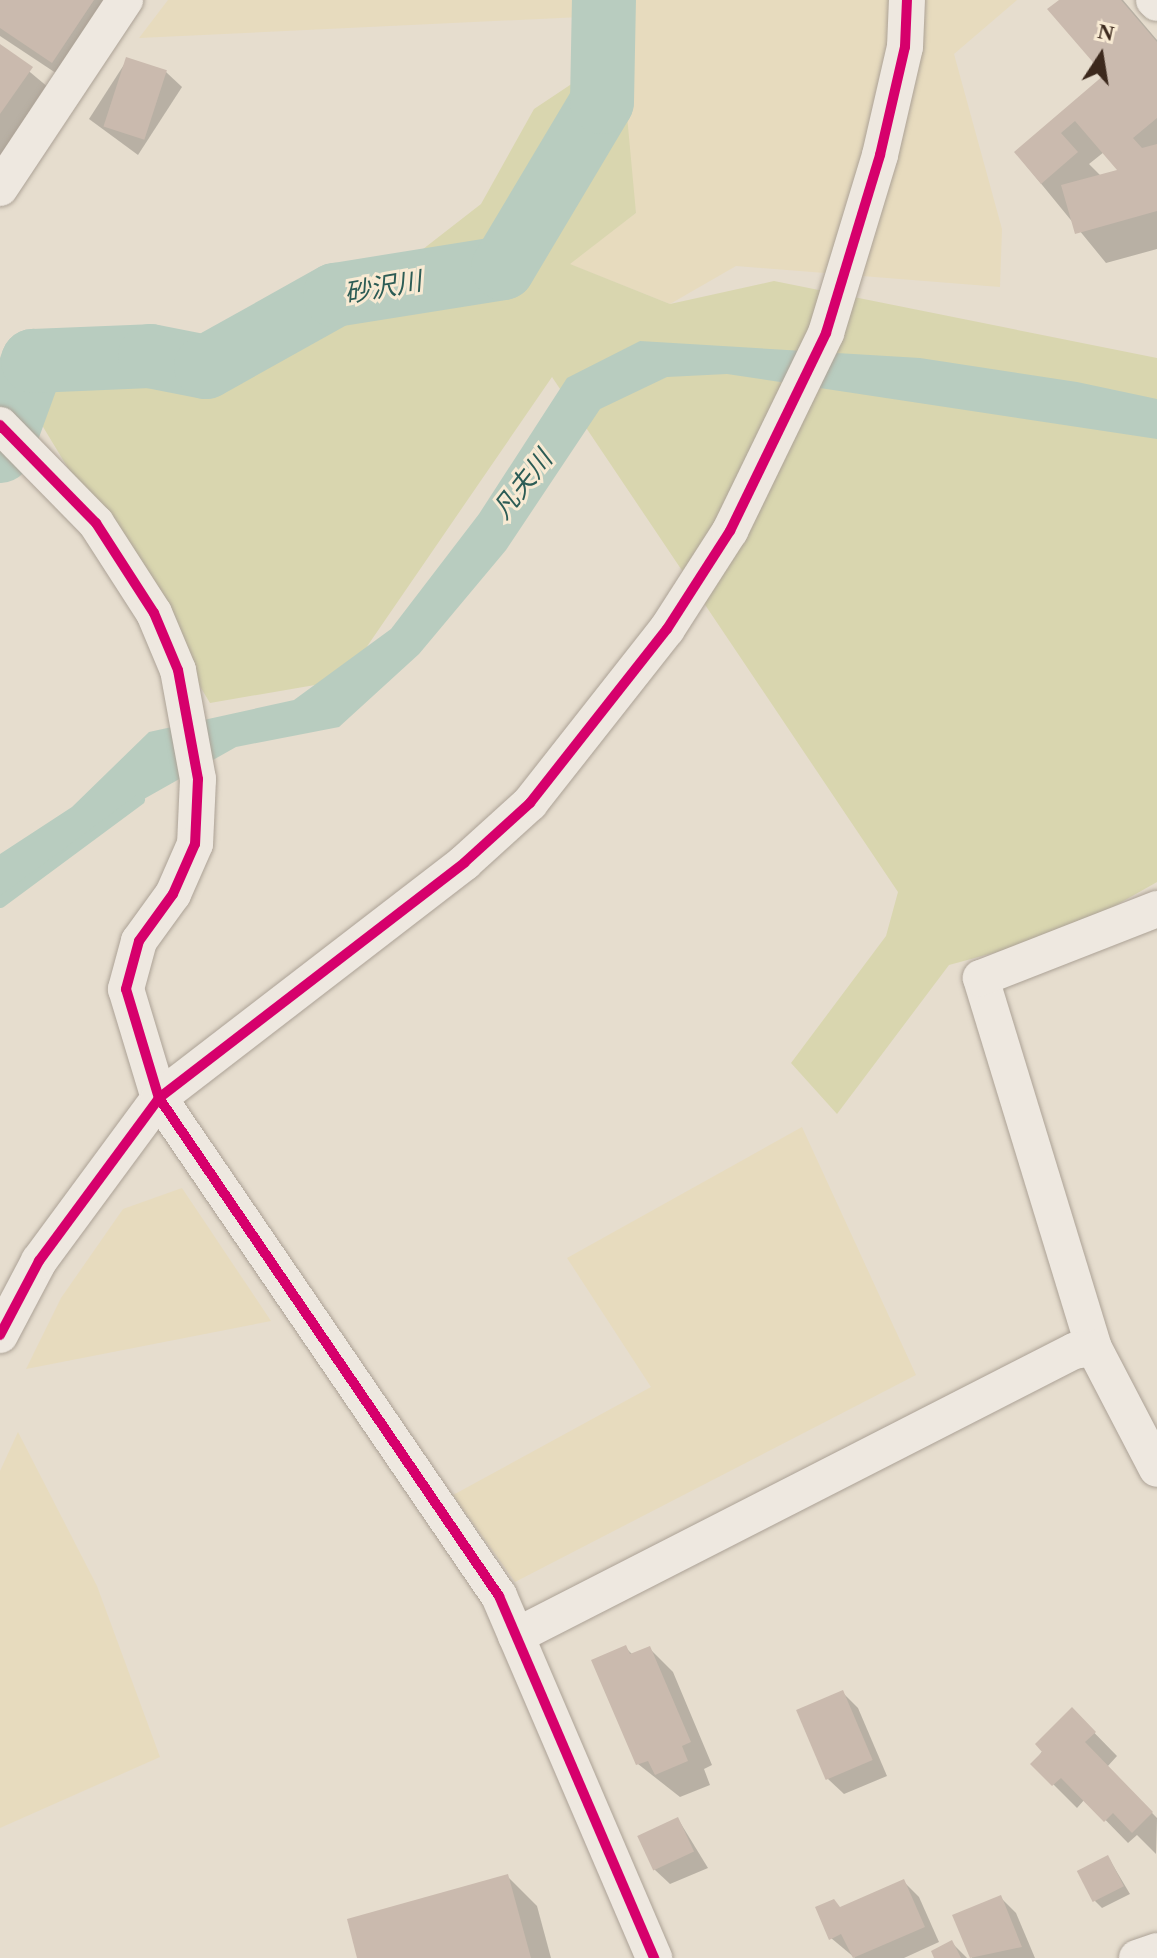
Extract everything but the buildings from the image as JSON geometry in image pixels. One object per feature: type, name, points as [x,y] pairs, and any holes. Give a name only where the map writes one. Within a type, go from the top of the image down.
[{"type":"street","points":[[0,188],[125,0]]},
{"type":"street","points":[[0,1335],[39,1261],[159,1098],[465,862],[530,803],[667,629],[730,531],[826,333],[880,155],[905,47],[907,0]]},
{"type":"street","points":[[0,425],[96,523],[154,613],[188,719],[198,779],[195,844],[173,894],[139,941],[126,989],[159,1098],[499,1596],[654,1958]]},
{"type":"street","points":[[1157,909],[981,978],[1094,1348],[1157,1469]]},
{"type":"street","points":[[516,1636],[1074,1351],[1094,1348]]},
{"type":"street","points":[[1137,1958],[1157,1951]]},
{"type":"shaded area","points":[[168,0],[1017,0],[954,54],[1002,229],[1000,287],[736,266],[670,304],[569,264],[636,213],[605,8],[581,17],[139,38]]},
{"type":"shaded area","points":[[621,51],[636,213],[570,264],[670,304],[774,281],[1157,358],[1157,882],[1067,933],[949,965],[837,1114],[791,1063],[886,936],[898,892],[552,377],[344,680],[210,703],[28,402],[67,351],[160,384],[287,336],[364,295],[481,204],[534,109]]},
{"type":"shaded area","points":[[802,1127],[916,1375],[515,1582],[453,1495],[651,1387],[567,1258]]},
{"type":"shaded area","points":[[182,1188],[271,1321],[26,1369],[61,1298],[123,1209]]},
{"type":"shaded area","points":[[18,1432],[97,1586],[160,1757],[0,1828],[0,1471]]},
{"type":"water","points":[[640,341],[920,358],[1077,382],[1157,399],[1157,439],[727,374],[667,377],[600,409],[506,550],[419,654],[339,727],[236,747],[128,808],[0,898],[0,854],[72,807],[149,732],[294,700],[391,629],[479,514],[567,378]]},
{"type":"waterway","name":"砂沢川","points":[[0,451],[33,361],[150,356],[206,367],[335,295],[503,268],[602,102],[604,0]]},
{"type":"waterway","name":"凡夫川","points":[[0,902],[139,799]]},
{"type":"cycle path","points":[[0,1335],[39,1261],[159,1098],[465,862],[530,803],[667,629],[730,531],[826,333],[880,155],[905,47],[907,0]]},
{"type":"cycle path","points":[[0,425],[96,523],[154,613],[178,670],[198,779],[195,844],[173,894],[139,941],[126,989],[159,1098],[499,1596],[654,1958]]}]
